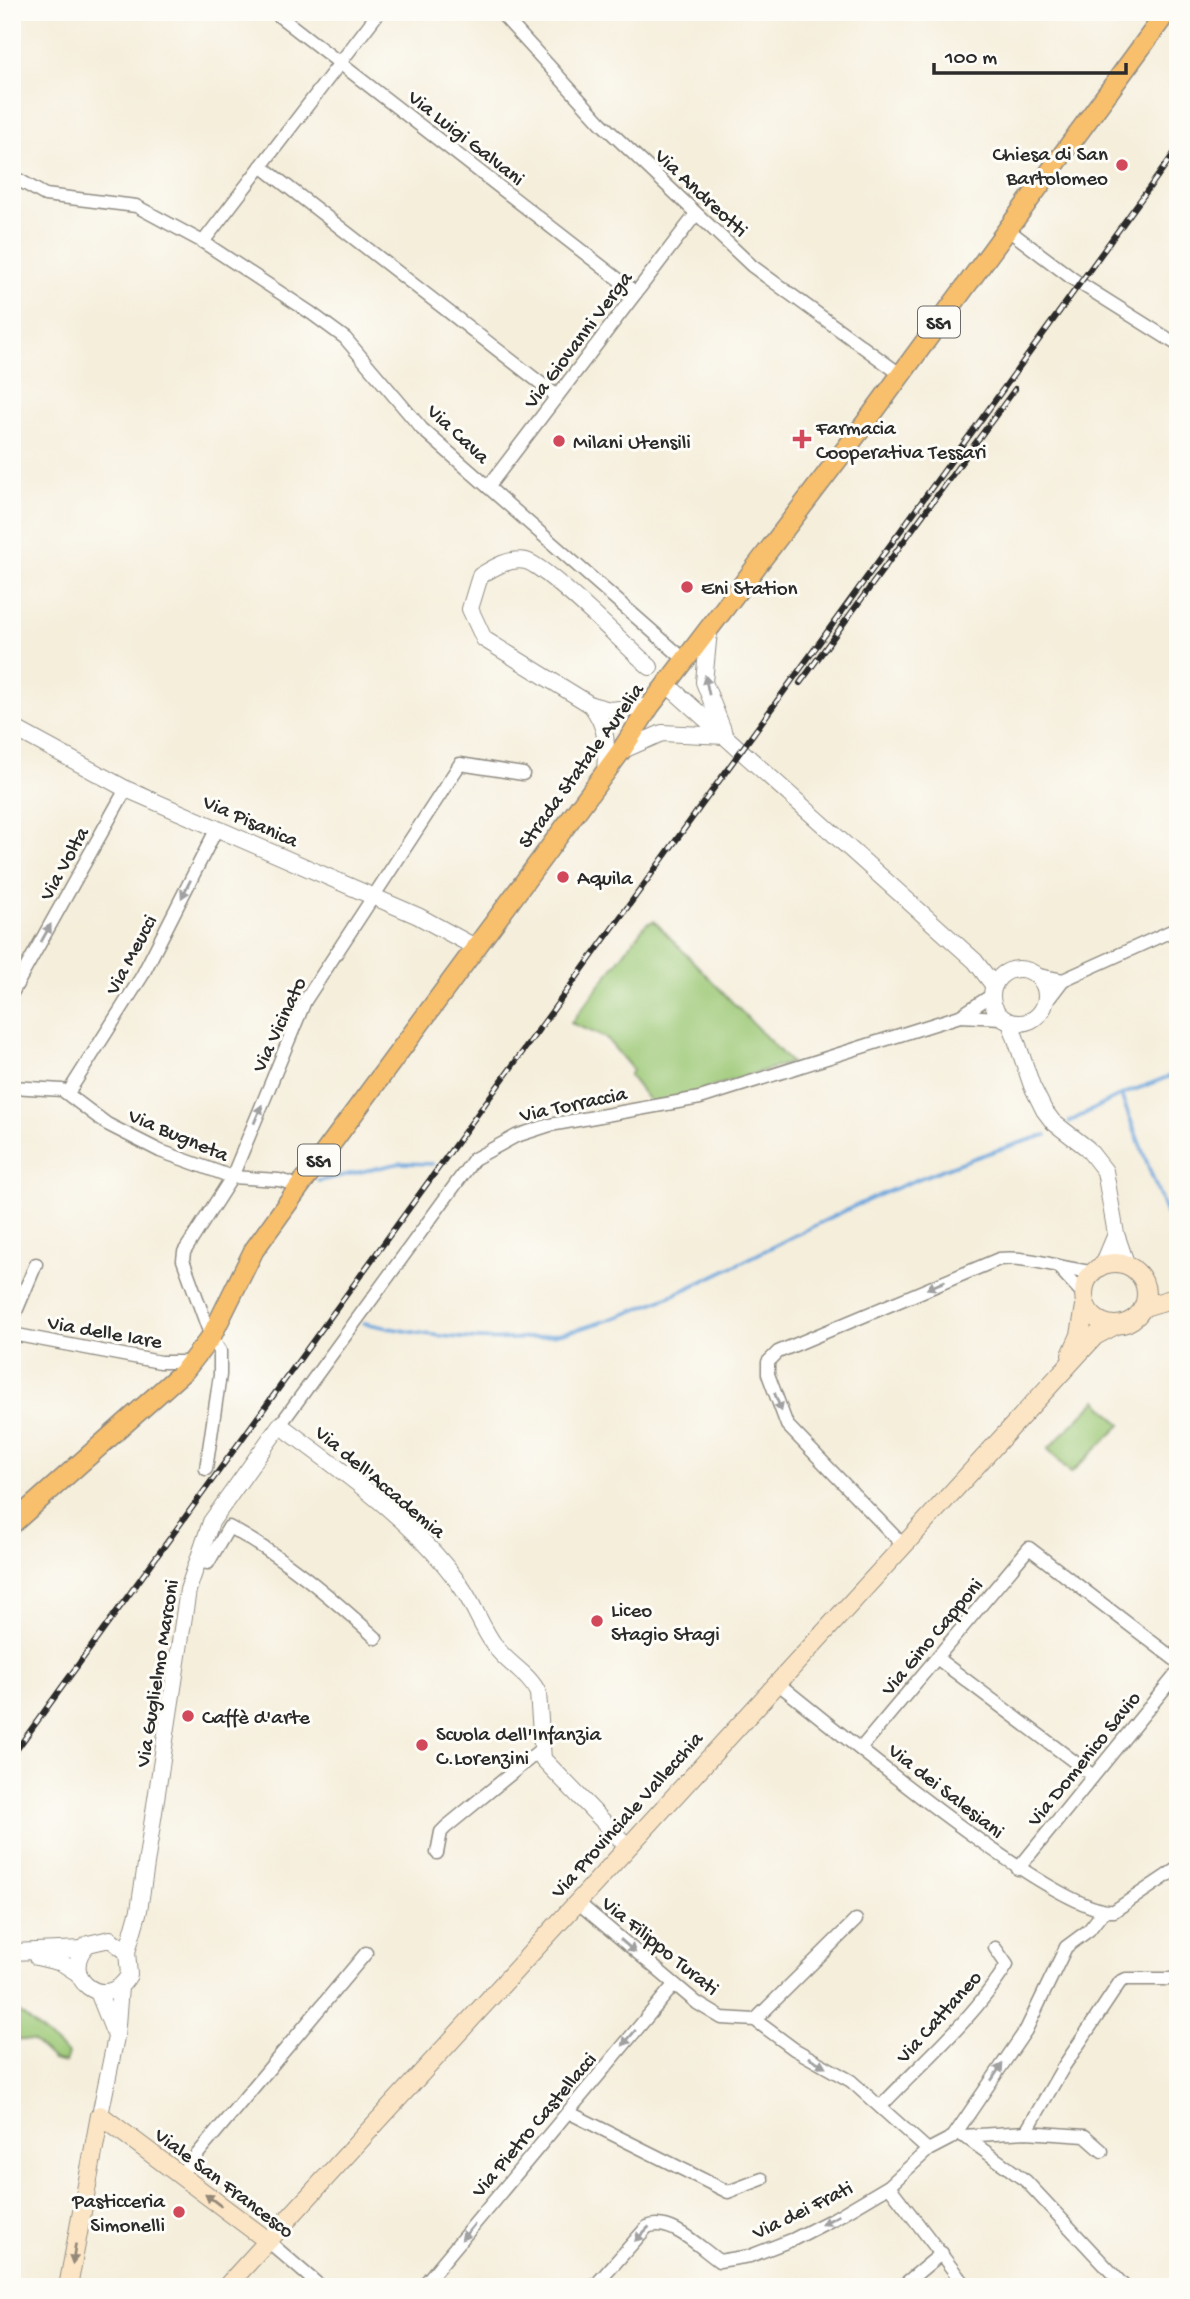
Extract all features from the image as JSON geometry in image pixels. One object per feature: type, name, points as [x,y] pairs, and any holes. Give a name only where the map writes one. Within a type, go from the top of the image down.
[{"type":"main road","name":"Strada Statale Aurelia","points":[[12,1524],[192,1362],[212,1337],[254,1250],[300,1186],[621,751],[650,706],[709,631],[1167,12]]},
{"type":"main road","points":[[1098,1268],[1127,1266]]},
{"type":"main road","name":"Via Provinciale Vallecchia","points":[[1127,1266],[1144,1283],[1178,1295]]},
{"type":"main road","name":"Via Provinciale Vallecchia","points":[[1062,1374],[1080,1335],[1084,1300],[1098,1268]]},
{"type":"main road","points":[[1143,1307],[1144,1283]]},
{"type":"main road","name":"Via Provinciale Vallecchia","points":[[226,2287],[902,1544],[1095,1336],[1114,1326],[1132,1321],[1143,1307],[1178,1295]]},
{"type":"main road","points":[[1084,1300],[1097,1320],[1114,1326]]},
{"type":"main road","points":[[68,2287],[100,2115]]},
{"type":"main road","name":"Viale San Francesco","points":[[100,2115],[268,2241]]},
{"type":"street","name":"Via Luigi Galvani","points":[[274,12],[636,293]]},
{"type":"street","points":[[202,242],[379,12]]},
{"type":"street","name":"Via Andreotti","points":[[500,12],[601,123],[752,266],[900,374]]},
{"type":"street","points":[[261,166],[557,396]]},
{"type":"street","name":"Via Cava","points":[[12,176],[45,195],[136,206],[202,242],[345,338],[422,429],[685,660]]},
{"type":"street","name":"Via Giovanni Verga","points":[[488,487],[696,214]]},
{"type":"street","points":[[1007,229],[1073,279],[1178,345]]},
{"type":"street","points":[[650,667],[553,580],[526,561],[501,563],[480,576],[470,609],[484,639],[591,705],[610,710],[650,706]]},
{"type":"street","points":[[709,631],[704,682],[725,736]]},
{"type":"street","points":[[671,688],[756,761],[975,961],[993,991]]},
{"type":"street","points":[[591,705],[604,722],[608,738],[605,772]]},
{"type":"street","name":"Via Pisanica","points":[[12,727],[126,789],[375,897],[475,947]]},
{"type":"street","points":[[621,751],[662,733],[725,736]]},
{"type":"street","name":"Via Vicinato","points":[[212,1337],[183,1260],[184,1252],[232,1177],[305,1001],[460,764],[523,774]]},
{"type":"street","name":"Via Volta","points":[[12,993],[126,789]]},
{"type":"street","name":"Via Meucci","points":[[68,1093],[142,976],[216,828]]},
{"type":"street","points":[[1006,1020],[1018,1023],[1039,1012],[1063,980],[1178,928]]},
{"type":"street","points":[[975,961],[1063,980]]},
{"type":"street","points":[[1015,970],[999,978],[993,991],[993,1004],[1006,1020],[1044,1110],[1053,1122],[1087,1148],[1105,1171],[1116,1234],[1127,1266]]},
{"type":"street","points":[[1025,1062],[1044,988],[1033,974]]},
{"type":"street","name":"Via Torraccia","points":[[280,1425],[474,1159],[494,1147],[550,1125],[700,1098],[960,1016],[993,991]]},
{"type":"street","name":"Via Torraccia","points":[[960,1016],[1006,1020]]},
{"type":"street","name":"Via Bugneta","points":[[12,1087],[46,1087],[68,1093],[132,1138],[232,1177],[279,1180],[300,1186]]},
{"type":"street","points":[[902,1544],[787,1424],[768,1374],[768,1362],[778,1352],[999,1259],[1031,1259],[1060,1269],[1098,1268],[1116,1234]]},
{"type":"street","points":[[12,1321],[36,1264]]},
{"type":"street","points":[[1060,1269],[1084,1300]]},
{"type":"street","name":"Via delle Iare","points":[[12,1334],[160,1362],[192,1362]]},
{"type":"street","points":[[206,1469],[220,1375],[220,1352],[212,1337]]},
{"type":"street","name":"Via Guglielmo Marconi","points":[[100,2115],[116,2037],[120,1987],[129,1975],[127,1952],[139,1910],[188,1590],[211,1522],[280,1425]]},
{"type":"street","name":"Via dell'Accademia","points":[[280,1425],[397,1516],[445,1565],[462,1587],[495,1647],[534,1684],[538,1693],[540,1750]]},
{"type":"street","points":[[197,1561],[208,1563],[229,1527],[304,1576],[376,1638]]},
{"type":"street","name":"Via Gino Capponi","points":[[861,1748],[1029,1548],[1178,1662]]},
{"type":"street","points":[[938,1659],[1093,1775]]},
{"type":"street","name":"Via Domenico Savio","points":[[1018,1869],[1178,1672]]},
{"type":"street","name":"Via dei Salesiani","points":[[776,1682],[1018,1869],[1103,1912]]},
{"type":"street","points":[[437,1853],[442,1832],[446,1827],[540,1750],[543,1759],[627,1846]]},
{"type":"street","points":[[958,2134],[1026,2029],[1066,1947],[1089,1930],[1103,1912],[1125,1906],[1178,1868]]},
{"type":"street","name":"Via Filippo Turati","points":[[576,1901],[673,1986],[722,2018],[755,2020]]},
{"type":"street","points":[[110,1940],[139,1910]]},
{"type":"street","points":[[856,1920],[755,2020],[794,2049],[851,2081],[928,2150]]},
{"type":"street","points":[[79,1974],[79,1957],[83,1949],[95,1940],[110,1940],[127,1952]]},
{"type":"street","name":"Via Cattaneo","points":[[881,2106],[969,2018],[992,1989],[1007,1965],[995,1948]]},
{"type":"street","points":[[13,1952],[83,1949]]},
{"type":"street","points":[[13,1952],[62,1963],[98,1992],[120,1987]]},
{"type":"street","points":[[180,2175],[366,1953]]},
{"type":"street","points":[[1026,2132],[1058,2076],[1120,1982],[1126,1979],[1178,1979]]},
{"type":"street","name":"Via Pietro Castellacci","points":[[422,2287],[673,1986]]},
{"type":"street","points":[[98,1992],[116,2037]]},
{"type":"street","points":[[568,2112],[728,2192],[762,2179]]},
{"type":"street","points":[[958,2134],[1026,2132],[1086,2136],[1101,2151]]},
{"type":"street","points":[[958,2134],[1026,2181],[1124,2286]]},
{"type":"street","name":"Via dei Frati","points":[[594,2287],[647,2227],[656,2223],[667,2224],[719,2261],[737,2259],[794,2239],[889,2186],[928,2150],[958,2134]]},
{"type":"street","points":[[889,2186],[966,2287]]},
{"type":"street","name":"Viale San Francesco","points":[[268,2241],[321,2287]]},
{"type":"street","points":[[901,2287],[942,2253]]},
{"type":"green space","points":[[654,921],[791,1063],[687,1095],[651,1103],[629,1075],[633,1070],[606,1038],[571,1023],[646,924]]},
{"type":"green space","points":[[1097,1400],[1121,1425],[1071,1473],[1048,1449]]},
{"type":"green space","points":[[12,2006],[68,2054],[65,2063],[53,2060],[33,2041],[12,2039]]},
{"type":"waterway","points":[[1069,1122],[1121,1095],[1178,1073]]},
{"type":"waterway","points":[[1121,1095],[1178,1244]]},
{"type":"waterway","points":[[364,1323],[415,1333],[496,1339],[575,1330],[673,1295],[908,1183],[1046,1135]]},
{"type":"waterway","points":[[318,1181],[401,1163],[433,1164]]},
{"type":"railway","points":[[12,1756],[1178,148]]},
{"type":"railway","points":[[800,683],[1015,389]]},
{"type":"place","name":"Chiesa di San Bartolomeo","points":[[1122,165]]},
{"type":"place","name":"Farmacia Cooperativa Tessari","points":[[802,439]]},
{"type":"place","name":"Milani Utensili","points":[[559,441]]},
{"type":"place","name":"Eni Station","points":[[687,587]]},
{"type":"place","name":"Aquila","points":[[563,877]]},
{"type":"place","name":"Liceo Stagio Stagi","points":[[597,1621]]},
{"type":"place","name":"Caffè d'arte","points":[[188,1716]]},
{"type":"place","name":"Scuola dell'Infanzia C.Lorenzini","points":[[422,1745]]},
{"type":"place","name":"Pasticceria Simonelli","points":[[179,2212]]}]
